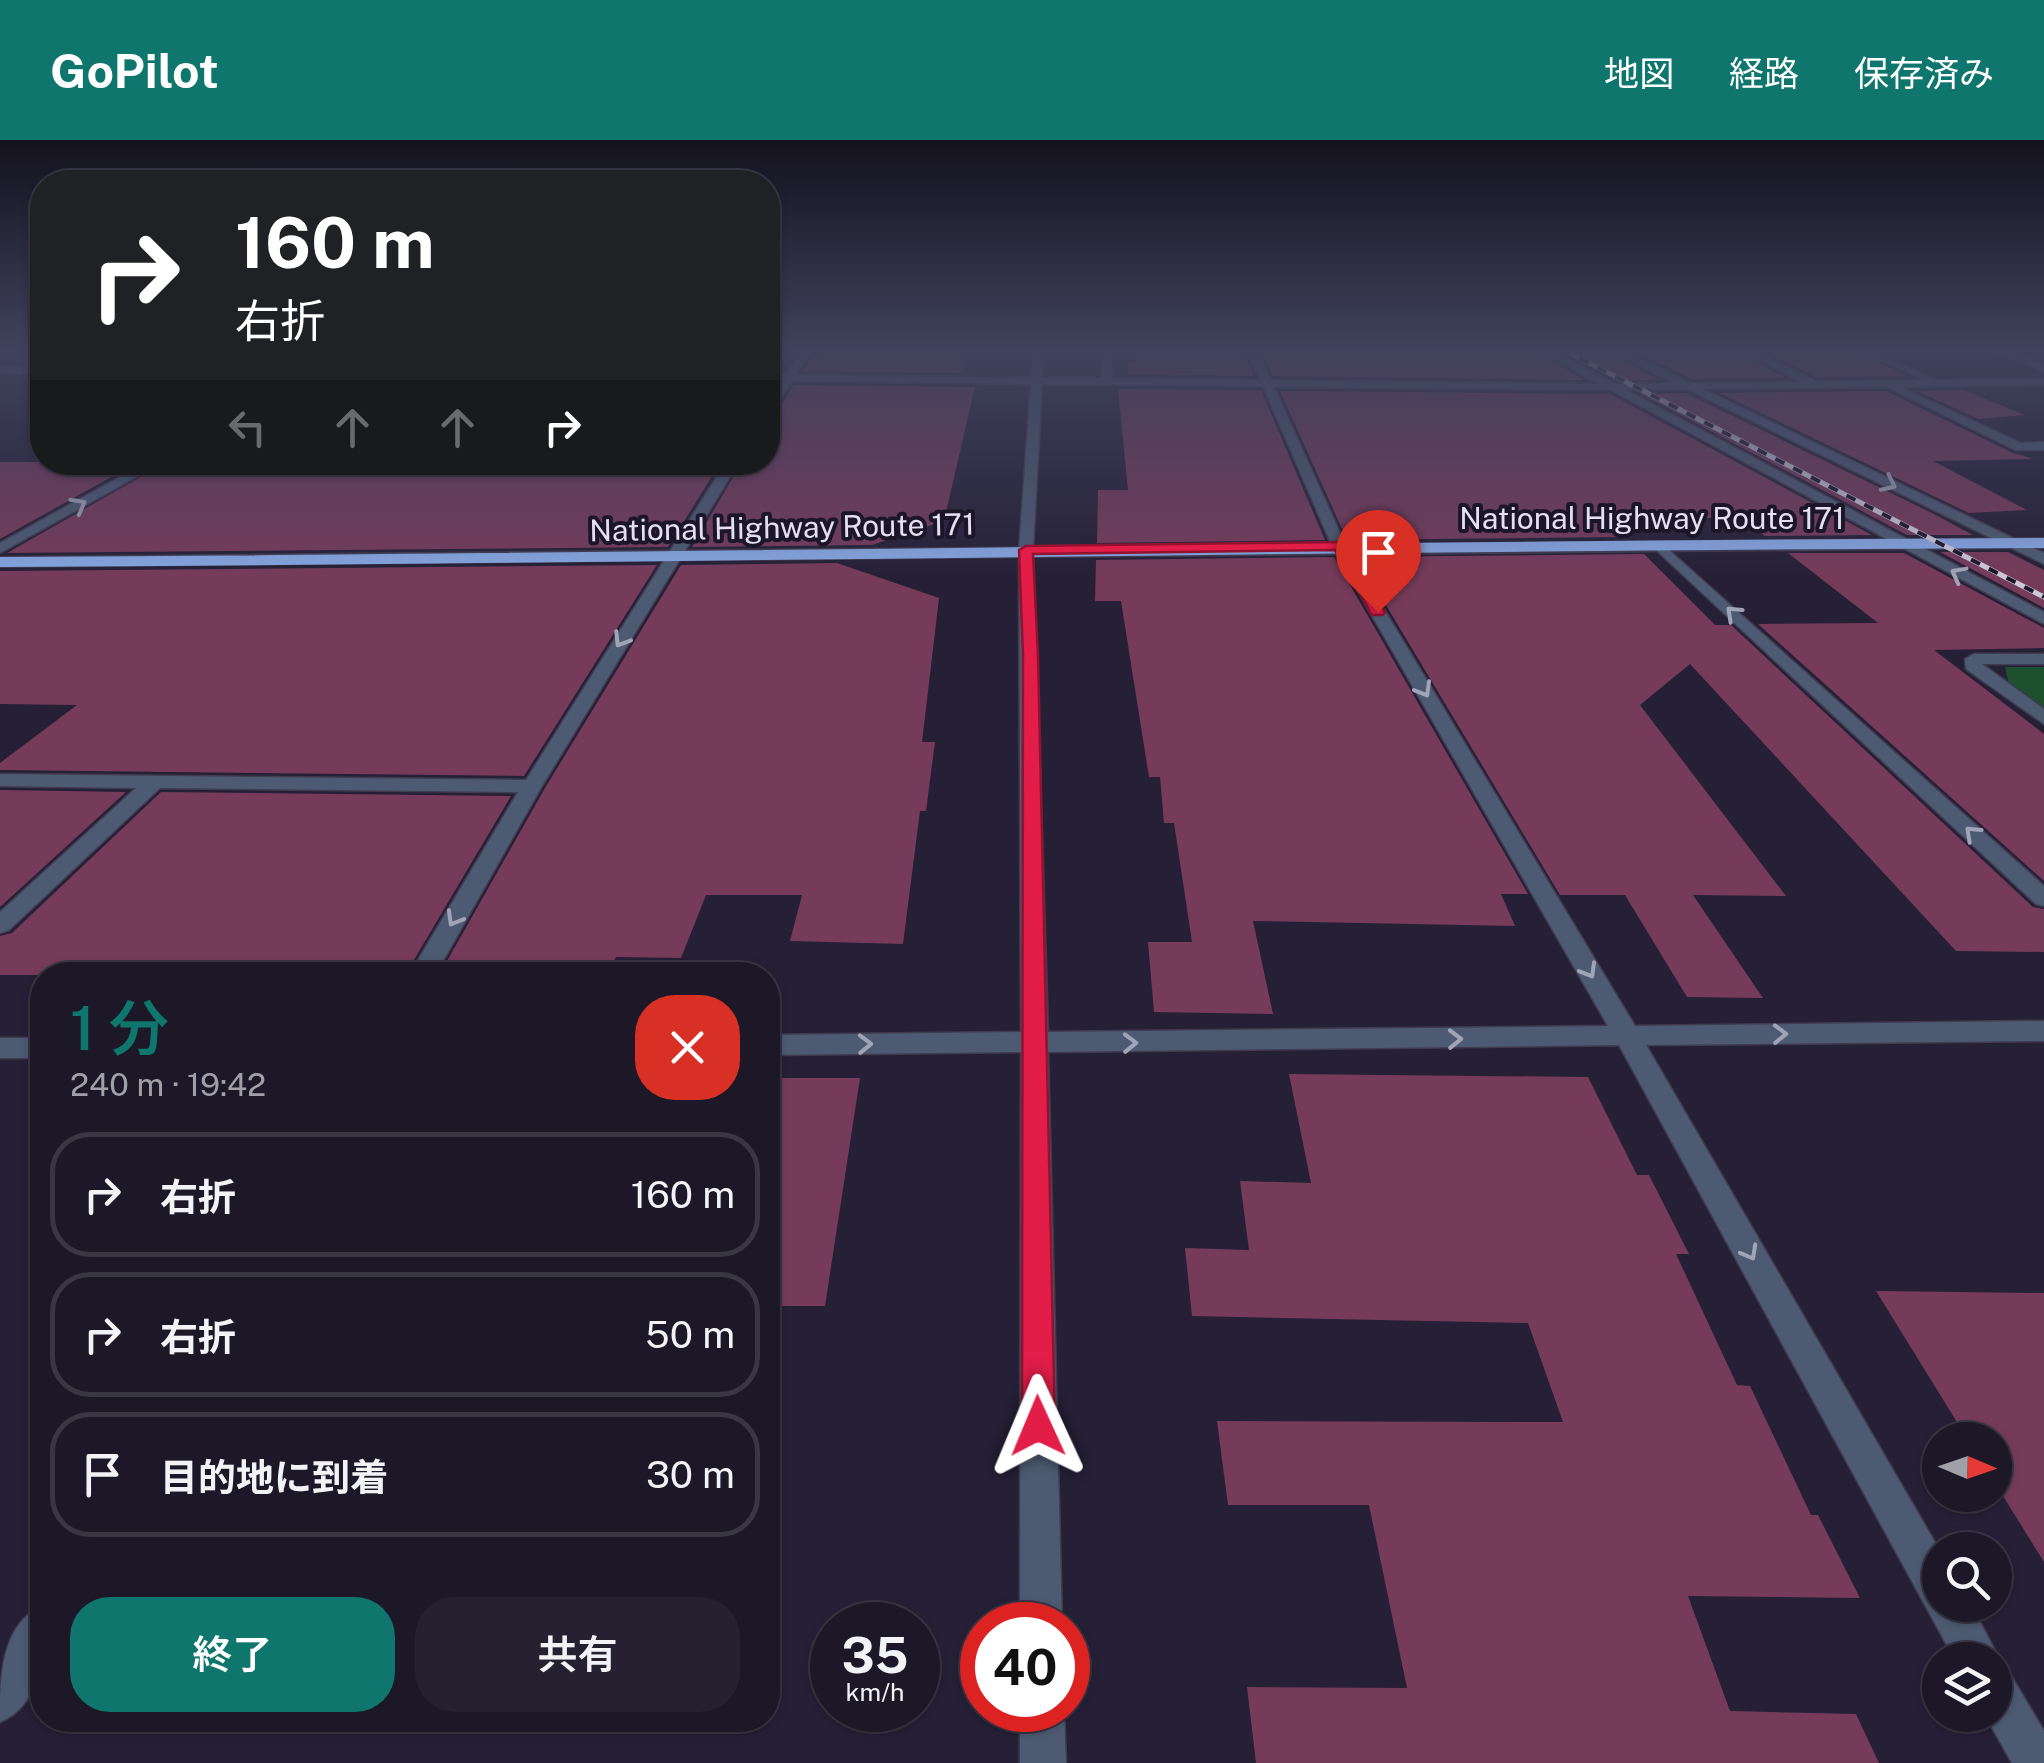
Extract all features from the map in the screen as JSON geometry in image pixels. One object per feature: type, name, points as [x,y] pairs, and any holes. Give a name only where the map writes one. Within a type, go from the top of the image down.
[{"type":"highway","name":"National Highway Route 171","points":[[0,562],[672,558],[1339,546],[2044,544]]},
{"type":"street","points":[[1033,425],[1026,550],[1041,1602]]},
{"type":"street","points":[[1285,425],[1339,546],[1628,1037],[1922,1559]]},
{"type":"street","points":[[1682,425],[2044,619]]},
{"type":"street","points":[[1768,425],[2044,559]]},
{"type":"street","points":[[1974,425],[2020,446],[2044,446]]},
{"type":"street","points":[[0,549],[134,475]]},
{"type":"street","points":[[430,962],[532,786],[725,475]]},
{"type":"street","points":[[1660,546],[2044,899]]},
{"type":"street","points":[[2044,659],[1974,659],[1972,665],[2044,718]]},
{"type":"street","points":[[0,780],[532,786]]},
{"type":"street","points":[[0,925],[153,783]]},
{"type":"street","points":[[780,1045],[2044,1032]]},
{"type":"street","points":[[0,1048],[30,1048]]},
{"type":"street","points":[[0,1700],[30,1648]]},
{"type":"street","points":[[2012,1719],[2037,1763]]},
{"type":"street","points":[[1042,1732],[1043,1763]]},
{"type":"green space","points":[[2005,667],[2044,667],[2044,710],[2009,685]]},
{"type":"building","points":[[780,425],[966,425],[944,521],[872,545],[692,547],[734,475],[780,475]]},
{"type":"building","points":[[1122,425],[1276,425],[1325,540],[1097,543],[1098,490],[1128,490]]},
{"type":"building","points":[[1295,425],[1667,425],[1872,535],[1765,536],[1742,518],[1608,518],[1627,537],[1347,540]]},
{"type":"building","points":[[1699,425],[1751,425],[1973,535],[1907,535]]},
{"type":"building","points":[[1785,425],[1955,425],[2034,459],[1933,461],[2027,510],[1969,513]]},
{"type":"building","points":[[0,462],[30,462],[30,475],[115,475],[0,539]]},
{"type":"building","points":[[144,475],[713,475],[668,547],[7,553]]},
{"type":"building","points":[[1940,552],[2008,552],[2044,570],[2044,608]]},
{"type":"building","points":[[1788,553],[1904,553],[2044,628],[2044,648],[1934,650],[2044,734],[2044,881],[1758,624],[1878,623]]},
{"type":"building","points":[[1644,554],[1715,625],[1731,625],[2033,907],[2044,909],[2044,952],[1956,951],[1690,664],[1640,705],[1786,896],[1693,895],[1763,998],[1687,997],[1625,895],[1560,895],[1357,557]]},
{"type":"building","points":[[1334,557],[1528,894],[1501,894],[1515,926],[1253,921],[1273,1014],[1154,1012],[1148,942],[1192,942],[1174,823],[1164,823],[1160,777],[1149,777],[1121,601],[1095,601],[1096,560]]},
{"type":"building","points":[[837,563],[939,598],[922,742],[935,742],[926,811],[920,811],[903,944],[790,941],[802,895],[706,895],[681,958],[446,962],[545,788],[681,565]]},
{"type":"building","points":[[657,565],[524,776],[0,770],[0,763],[77,705],[0,704],[0,571]]},
{"type":"building","points":[[0,790],[126,792],[0,907]]},
{"type":"building","points":[[161,792],[511,796],[413,962],[30,962],[30,975],[0,975],[0,936],[12,933]]},
{"type":"building","points":[[1289,1074],[1588,1077],[1637,1175],[1649,1175],[1689,1254],[1676,1254],[1737,1385],[1750,1386],[1811,1515],[1818,1515],[1860,1598],[1688,1596],[1730,1711],[1856,1714],[1879,1763],[1256,1763],[1247,1687],[1407,1688],[1369,1505],[1228,1505],[1217,1421],[1563,1422],[1528,1323],[1192,1316],[1185,1248],[1249,1250],[1240,1181],[1311,1183]]},
{"type":"building","points":[[780,1078],[860,1078],[825,1306],[780,1306]]},
{"type":"building","points":[[1876,1291],[2044,1293],[2044,1562],[2012,1510],[2012,1422],[1957,1422]]},
{"type":"railway","points":[[1709,425],[2044,597]]},
{"type":"route","points":[[1038,1426],[1026,550],[1339,546],[1378,612]]}]
